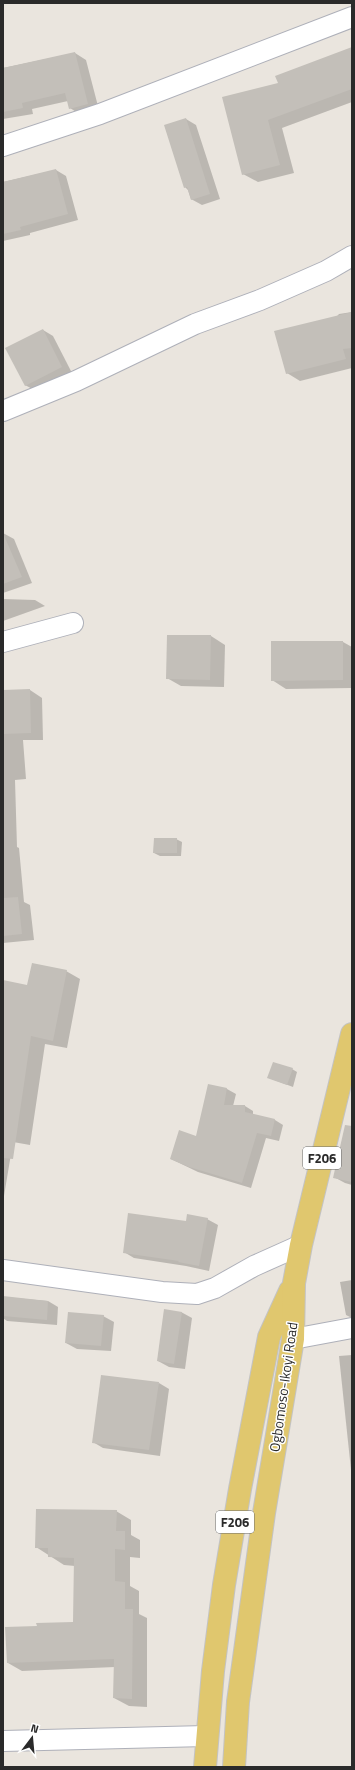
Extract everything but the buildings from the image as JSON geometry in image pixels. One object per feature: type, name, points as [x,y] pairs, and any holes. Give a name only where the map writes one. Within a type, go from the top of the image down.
[{"type":"main road","name":"F206","points":[[294,1283],[301,1244],[352,1034]]},
{"type":"main road","name":"Ogbomoso-Ikoyi Road","points":[[234,1767],[238,1702],[264,1514],[293,1339],[294,1283]]},
{"type":"main road","name":"Ogbomoso-Ikoyi Road","points":[[205,1767],[206,1736],[213,1671],[224,1585],[240,1489],[269,1337],[294,1283]]},
{"type":"street","points":[[3,146],[100,114],[352,17]]},
{"type":"street","points":[[3,411],[82,378],[195,324],[267,297],[326,271],[352,256]]},
{"type":"street","points":[[3,642],[73,623]]},
{"type":"street","points":[[3,1270],[162,1292],[198,1294],[215,1288],[254,1266],[301,1244]]},
{"type":"street","points":[[293,1339],[352,1328]]},
{"type":"street","points":[[3,1741],[206,1736]]}]
